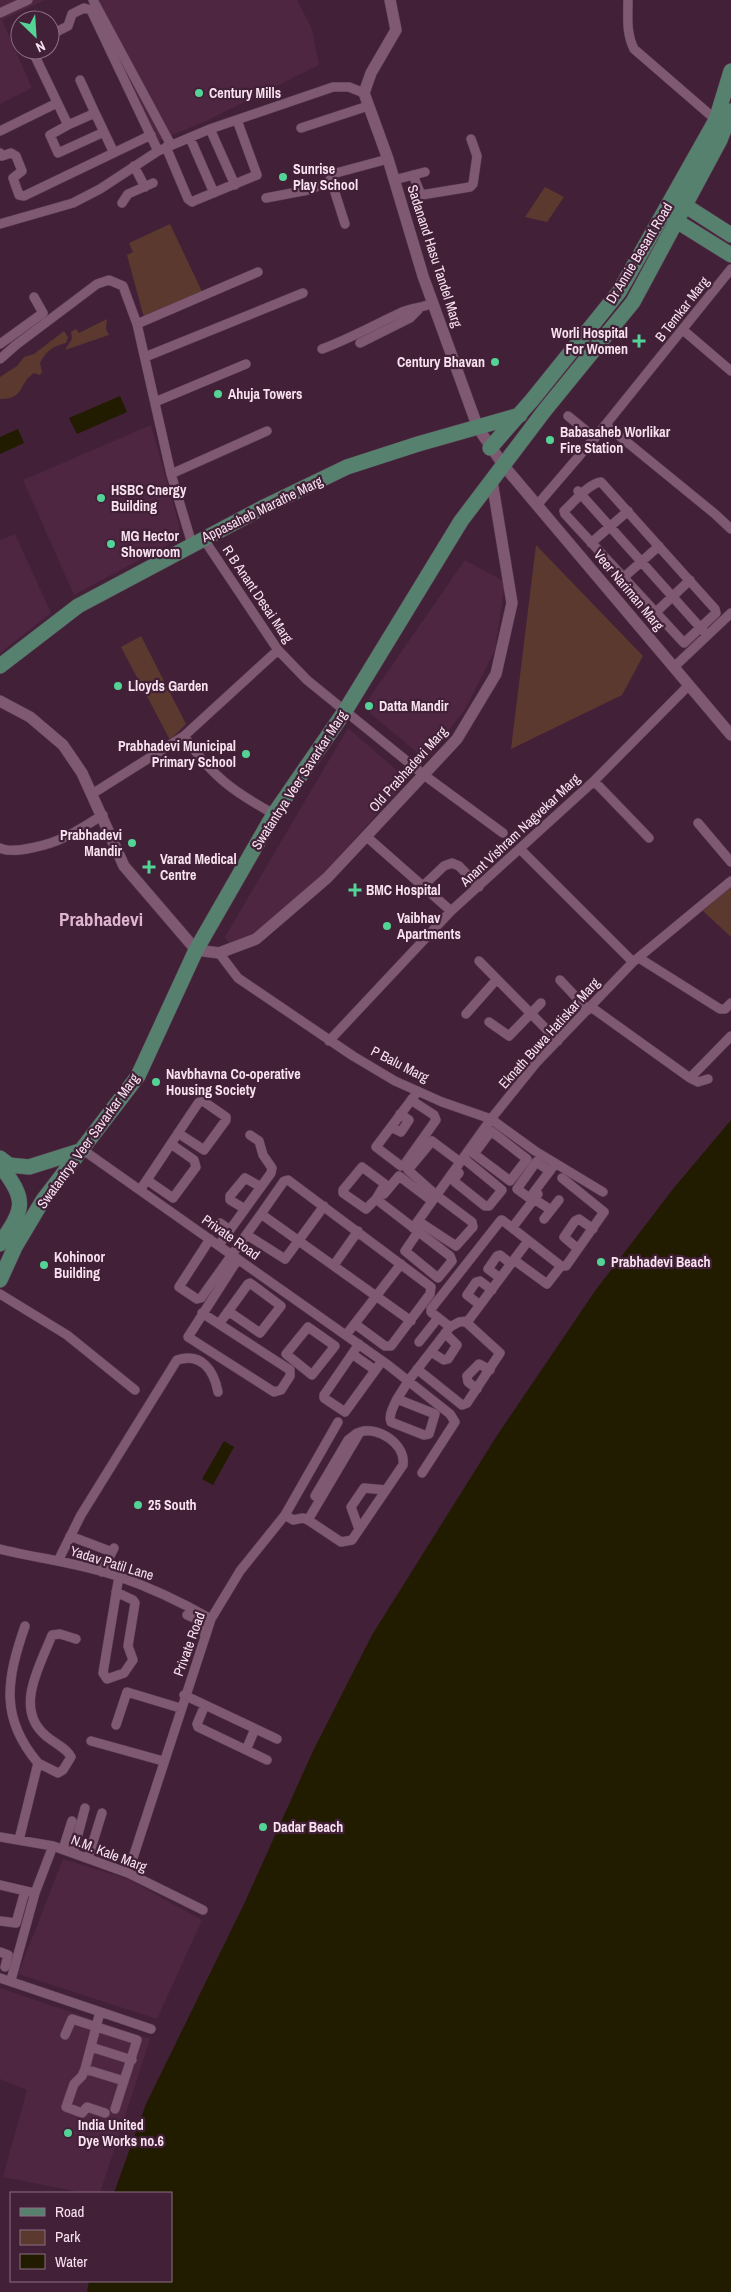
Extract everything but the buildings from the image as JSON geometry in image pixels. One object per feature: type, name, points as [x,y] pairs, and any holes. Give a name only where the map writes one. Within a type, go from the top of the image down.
[{"type":"main road","name":"Dr Annie Besant Road","points":[[490,448],[520,415],[619,292],[662,212],[673,197],[716,120],[731,71]]},
{"type":"main road","name":"Dr Annie Besant Road","points":[[504,466],[545,410],[633,302],[720,140],[731,111]]},
{"type":"main road","points":[[673,197],[731,235]]},
{"type":"main road","points":[[662,212],[731,255]]},
{"type":"main road","name":"Appasaheb Marathe Marg","points":[[0,666],[78,606],[198,541],[347,467],[418,444],[520,415]]},
{"type":"main road","name":"Swatantrya Veer Savarkar Marg","points":[[0,1280],[15,1247],[43,1200],[84,1150],[138,1076],[196,950],[274,814],[345,711],[461,520],[504,466]]},
{"type":"main road","points":[[0,1158],[9,1164],[29,1167],[84,1150]]},
{"type":"main road","name":"Swatantrya Veer Savarkar Marg","points":[[0,1165],[20,1197],[19,1215],[0,1244]]},
{"type":"street","points":[[0,13],[28,0]]},
{"type":"street","points":[[93,0],[190,201],[235,185],[255,176],[258,172],[237,120]]},
{"type":"street","points":[[0,224],[73,203],[100,190],[134,166],[165,148],[210,129],[333,87],[349,87],[364,93],[371,73],[396,30],[390,0]]},
{"type":"street","points":[[628,0],[629,40],[634,49],[716,120]]},
{"type":"street","points":[[60,30],[68,26],[72,14],[84,8],[92,10],[151,135],[165,148]]},
{"type":"street","points":[[37,60],[68,125]]},
{"type":"street","points":[[80,80],[114,153]]},
{"type":"street","name":"Sadanand Hasu Tandel Marg","points":[[364,93],[388,158],[433,303],[478,428],[490,448]]},
{"type":"street","points":[[0,131],[58,102]]},
{"type":"street","points":[[301,128],[368,106]]},
{"type":"street","points":[[95,113],[50,135],[58,153],[104,132]]},
{"type":"street","points":[[210,129],[235,185]]},
{"type":"street","points":[[0,153],[4,156],[11,153],[16,156],[22,171],[13,178],[13,181],[19,195],[24,196],[151,135]]},
{"type":"street","points":[[190,138],[214,193]]},
{"type":"street","points":[[413,175],[421,195],[470,187],[473,184],[477,156],[471,139]]},
{"type":"street","points":[[266,198],[308,190],[331,180],[336,173],[388,158]]},
{"type":"street","points":[[122,203],[128,194],[149,185],[134,166]]},
{"type":"street","points":[[394,180],[426,172]]},
{"type":"street","points":[[331,180],[345,224]]},
{"type":"street","name":"B Temkar Marg","points":[[538,504],[606,425],[731,269]]},
{"type":"street","points":[[137,324],[258,272]]},
{"type":"street","name":"R B Anant Desai Marg","points":[[0,359],[92,287],[109,280],[123,286],[137,324],[171,474],[198,541],[278,650],[307,680],[424,775],[503,833]]},
{"type":"street","points":[[145,357],[303,293]]},
{"type":"street","points":[[0,344],[43,313],[34,297]]},
{"type":"street","points":[[322,349],[349,339],[402,312],[418,310],[433,303]]},
{"type":"street","points":[[360,343],[410,318],[418,310]]},
{"type":"street","points":[[683,330],[731,371]]},
{"type":"street","points":[[155,402],[246,364]]},
{"type":"street","points":[[568,416],[595,438]]},
{"type":"street","points":[[606,425],[731,529]]},
{"type":"street","points":[[171,474],[267,431]]},
{"type":"street","name":"Veer Nariman Marg","points":[[490,448],[731,735]]},
{"type":"street","name":"Old Prabhadevi Marg","points":[[219,953],[256,939],[327,878],[457,740],[496,674],[512,603],[492,481]]},
{"type":"street","points":[[674,667],[703,631],[716,611],[601,482],[595,483],[580,493],[564,513],[683,643],[703,631],[730,615]]},
{"type":"street","points":[[580,493],[703,631]]},
{"type":"street","points":[[591,543],[628,511]]},
{"type":"street","points":[[623,578],[659,546]]},
{"type":"street","points":[[655,612],[690,580]]},
{"type":"street","points":[[92,794],[184,736],[278,650]]},
{"type":"street","name":"Anant Vishram Nagvekar Marg","points":[[329,1041],[451,911],[522,850],[594,781],[689,685]]},
{"type":"street","points":[[0,701],[30,717],[57,738],[82,773],[103,815],[124,866],[196,950],[219,953]]},
{"type":"street","points":[[184,736],[202,763],[222,782],[274,814]]},
{"type":"street","points":[[594,781],[649,838]]},
{"type":"street","points":[[1,852],[22,850],[65,838],[103,815]]},
{"type":"street","points":[[698,823],[731,862]]},
{"type":"street","points":[[367,837],[451,911]]},
{"type":"street","points":[[522,850],[636,960],[720,1009],[725,1009],[731,1002]]},
{"type":"street","points":[[452,855],[481,885]]},
{"type":"street","points":[[422,886],[444,866],[452,863],[460,866],[481,885]]},
{"type":"street","name":"Eknath Buwa Hatiskar Marg","points":[[418,1226],[451,1258],[452,1261],[438,1278],[405,1251],[418,1226],[436,1198],[467,1157],[491,1119],[536,1063],[636,960],[731,881]]},
{"type":"street","name":"P Balu Marg","points":[[219,953],[238,978],[329,1041],[396,1082],[491,1119],[555,1167],[602,1192]]},
{"type":"street","points":[[479,961],[558,1041]]},
{"type":"street","points":[[466,1014],[497,979]]},
{"type":"street","points":[[560,980],[590,1009],[690,1078],[698,1082],[708,1079]]},
{"type":"street","points":[[489,1022],[509,1036],[541,1003]]},
{"type":"street","points":[[690,1078],[731,1036]]},
{"type":"street","points":[[411,1100],[434,1115],[436,1120],[402,1166],[376,1148],[400,1114],[418,1091]]},
{"type":"street","points":[[140,1190],[178,1133],[202,1100],[226,1117],[226,1120],[204,1150],[178,1133]]},
{"type":"street","points":[[436,1198],[408,1172],[409,1167],[432,1141],[467,1157],[510,1181],[527,1159],[491,1132],[467,1157],[454,1181],[488,1206],[501,1188],[467,1157]]},
{"type":"street","points":[[219,1246],[261,1187],[272,1168],[264,1155],[259,1141],[250,1135]]},
{"type":"street","points":[[147,1180],[173,1198],[196,1167],[194,1160],[171,1144]]},
{"type":"street","name":"Private Road","points":[[84,1150],[409,1380],[450,1414],[455,1422],[422,1473]]},
{"type":"street","points":[[377,1200],[385,1184],[364,1167],[360,1168],[343,1190],[343,1193],[366,1209],[377,1200],[399,1176],[472,1222],[472,1227],[456,1246],[418,1226],[377,1200]]},
{"type":"street","points":[[512,1228],[555,1167]]},
{"type":"street","points":[[245,1209],[230,1200],[230,1196],[245,1178],[261,1187]]},
{"type":"street","points":[[500,1278],[488,1269],[497,1256],[500,1255],[547,1284],[561,1266],[566,1266],[604,1214],[604,1210],[562,1178]]},
{"type":"street","points":[[202,1313],[290,1370],[290,1376],[282,1390],[274,1392],[188,1338],[188,1335],[235,1257],[246,1234],[286,1180],[358,1231],[429,1285],[432,1290],[393,1345],[387,1347],[355,1324]]},
{"type":"street","points":[[534,1199],[551,1210]]},
{"type":"street","points":[[544,1219],[559,1200]]},
{"type":"street","points":[[246,1234],[283,1259],[286,1258],[324,1206]]},
{"type":"street","points":[[261,1214],[411,1320]]},
{"type":"street","points":[[578,1249],[564,1238],[570,1228],[578,1219],[593,1229]]},
{"type":"street","points":[[431,1352],[444,1360],[448,1359],[458,1345],[448,1330],[431,1312],[431,1309],[498,1222],[502,1220],[561,1266]]},
{"type":"street","points":[[220,1223],[230,1230]]},
{"type":"street","points":[[334,1266],[358,1231]]},
{"type":"street","points":[[210,1239],[180,1288],[200,1299],[235,1257]]},
{"type":"street","points":[[466,1322],[528,1241]]},
{"type":"street","points":[[346,1335],[401,1264]]},
{"type":"street","points":[[480,1305],[467,1295],[472,1288],[479,1281],[492,1290]]},
{"type":"street","points":[[219,1324],[228,1311],[250,1283],[281,1306],[260,1333],[228,1311]]},
{"type":"street","points":[[0,1294],[67,1335],[135,1390]]},
{"type":"street","points":[[419,1342],[424,1330],[438,1318]]},
{"type":"street","points":[[397,1399],[435,1414],[429,1434],[424,1435],[391,1422],[390,1417],[397,1399],[409,1380],[417,1369],[448,1330],[459,1322],[466,1322],[500,1353],[468,1404],[462,1405],[417,1369]]},
{"type":"street","points":[[322,1336],[331,1325]]},
{"type":"street","points":[[309,1327],[322,1336],[335,1347],[313,1375],[286,1354],[306,1328],[309,1327]]},
{"type":"street","points":[[359,1344],[324,1395],[324,1398],[345,1412],[375,1370],[385,1363]]},
{"type":"street","points":[[352,1354],[375,1370]]},
{"type":"street","points":[[58,1561],[81,1515],[177,1360],[187,1357],[195,1359],[206,1366],[214,1374],[218,1392]]},
{"type":"street","points":[[477,1389],[468,1382],[468,1376],[479,1364],[490,1370]]},
{"type":"street","name":"Private Road","points":[[128,1873],[203,1632],[240,1571],[285,1515],[338,1422]]},
{"type":"street","points":[[285,1515],[293,1520],[305,1519],[341,1542],[352,1540],[403,1465],[404,1457],[400,1448],[377,1431],[368,1429],[348,1440],[305,1519]]},
{"type":"street","points":[[360,1529],[351,1508],[364,1488],[386,1490]]},
{"type":"street","points":[[70,1536],[113,1550],[102,1572]]},
{"type":"street","name":"Yadav Patil Lane","points":[[0,1549],[119,1576],[170,1596],[187,1611],[211,1619]]},
{"type":"street","points":[[116,1592],[133,1600],[136,1607],[131,1618],[128,1646],[133,1660],[124,1673],[107,1679],[102,1673],[116,1592],[119,1576]]},
{"type":"street","points":[[180,1624],[187,1611],[205,1623],[203,1632]]},
{"type":"street","points":[[25,1626],[8,1675],[3,1706],[10,1726],[24,1751],[38,1763],[58,1773],[63,1770],[71,1754],[38,1729],[29,1705],[31,1691],[52,1636],[60,1634],[76,1639]]},
{"type":"street","points":[[116,1725],[128,1692],[180,1708]]},
{"type":"street","points":[[184,1696],[277,1739]]},
{"type":"street","points":[[205,1705],[197,1724],[198,1727],[267,1760]]},
{"type":"street","points":[[246,1750],[255,1729]]},
{"type":"street","points":[[91,1741],[163,1761]]},
{"type":"street","points":[[19,1840],[38,1763]]},
{"type":"street","points":[[74,1850],[85,1808]]},
{"type":"street","points":[[89,1854],[102,1813]]},
{"type":"street","points":[[63,1849],[72,1821]]},
{"type":"street","name":"N.M. Kale Marg","points":[[0,1837],[89,1854],[203,1910]]},
{"type":"street","points":[[11,1980],[35,1893],[53,1846]]},
{"type":"street","points":[[0,1885],[35,1893]]},
{"type":"street","points":[[0,1921],[16,1923],[25,1891]]},
{"type":"street","points":[[0,1952],[8,1954],[5,1967]]},
{"type":"street","points":[[0,1978],[11,1980],[151,2029]]},
{"type":"street","points":[[100,2012],[85,2069],[82,2076],[74,2084],[66,2107],[82,2113],[87,2107],[105,2113]]},
{"type":"street","points":[[65,2035],[71,2019],[137,2040],[138,2044],[115,2109]]},
{"type":"street","points":[[91,2047],[132,2060]]},
{"type":"street","points":[[85,2069],[124,2081]]},
{"type":"shaded area","points":[[0,0],[45,0],[24,10],[10,10],[10,16],[2,20],[10,38],[10,60],[20,60],[32,88],[0,104]]},
{"type":"shaded area","name":"Century Mills","points":[[91,0],[297,0],[312,29],[319,65],[206,121],[158,141]]},
{"type":"shaded area","points":[[151,425],[179,525],[179,535],[171,543],[74,595],[23,480]]},
{"type":"shaded area","points":[[15,534],[51,613],[0,653],[0,540]]},
{"type":"shaded area","points":[[465,560],[505,582],[495,650],[466,708],[426,760],[363,707]]},
{"type":"shaded area","points":[[348,728],[408,780],[321,876],[245,942],[231,946],[225,937]]},
{"type":"shaded area","points":[[63,1859],[128,1879],[202,1920],[157,2019],[18,1974]]},
{"type":"shaded area","name":"India United Dye Works no.6","points":[[0,1988],[150,2039],[100,2192],[79,2192],[3,2177],[27,2090],[0,2079]]},
{"type":"green space","points":[[545,187],[564,197],[547,222],[525,217]]},
{"type":"green space","points":[[170,224],[205,298],[146,325],[127,255],[133,252],[129,243]]},
{"type":"green space","points":[[107,319],[106,329],[109,335],[65,350],[72,339],[71,332],[76,329],[79,333]]},
{"type":"green space","points":[[64,331],[68,337],[66,343],[54,347],[47,352],[40,363],[42,372],[40,375],[34,373],[18,393],[8,398],[0,399],[0,377],[17,366],[24,357],[34,354]]},
{"type":"green space","points":[[536,545],[643,656],[622,695],[511,749]]},
{"type":"green space","points":[[141,636],[186,724],[170,740],[121,647]]},
{"type":"green space","points":[[731,886],[731,937],[703,911]]},
{"type":"water","points":[[120,396],[127,412],[77,434],[69,418]]},
{"type":"water","points":[[18,429],[24,443],[0,454],[0,437]]},
{"type":"water","points":[[731,1120],[731,2292],[87,2292],[89,2282],[172,2282],[172,2192],[114,2192],[146,2104],[245,1902],[313,1751],[372,1635],[498,1434],[595,1291],[673,1189]]},
{"type":"water","points":[[224,1441],[234,1447],[213,1485],[202,1479]]},
{"type":"place","name":"Century Mills","points":[[199,93]]},
{"type":"place","name":"Sunrise Play School","points":[[283,177]]},
{"type":"place","name":"Worli Hospital For Women","points":[[639,341]]},
{"type":"place","name":"Century Bhavan","points":[[495,362]]},
{"type":"place","name":"Ahuja Towers","points":[[218,394]]},
{"type":"place","name":"Babasaheb Worlikar Fire Station","points":[[550,440]]},
{"type":"place","name":"HSBC Cnergy Building","points":[[101,498]]},
{"type":"place","name":"MG Hector Showroom","points":[[111,544]]},
{"type":"place","name":"Lloyds Garden","points":[[118,686]]},
{"type":"place","name":"Datta Mandir","points":[[369,706]]},
{"type":"place","name":"Prabhadevi Municipal Primary School","points":[[246,754]]},
{"type":"place","name":"Prabhadevi Mandir","points":[[132,843]]},
{"type":"place","name":"Varad Medical Centre","points":[[149,867]]},
{"type":"place","name":"BMC Hospital","points":[[355,890]]},
{"type":"place","name":"Vaibhav Apartments","points":[[387,926]]},
{"type":"place","name":"Navbhavna Co-operative Housing Society","points":[[156,1082]]},
{"type":"place","name":"Prabhadevi Beach","points":[[601,1262]]},
{"type":"place","name":"Kohinoor Building","points":[[44,1265]]},
{"type":"place","name":"25 South","points":[[138,1505]]},
{"type":"place","name":"Dadar Beach","points":[[263,1827]]},
{"type":"place","name":"India United Dye Works no.6","points":[[68,2133]]},
{"type":"district","name":"Prabhadevi","points":[[101,919]]}]
